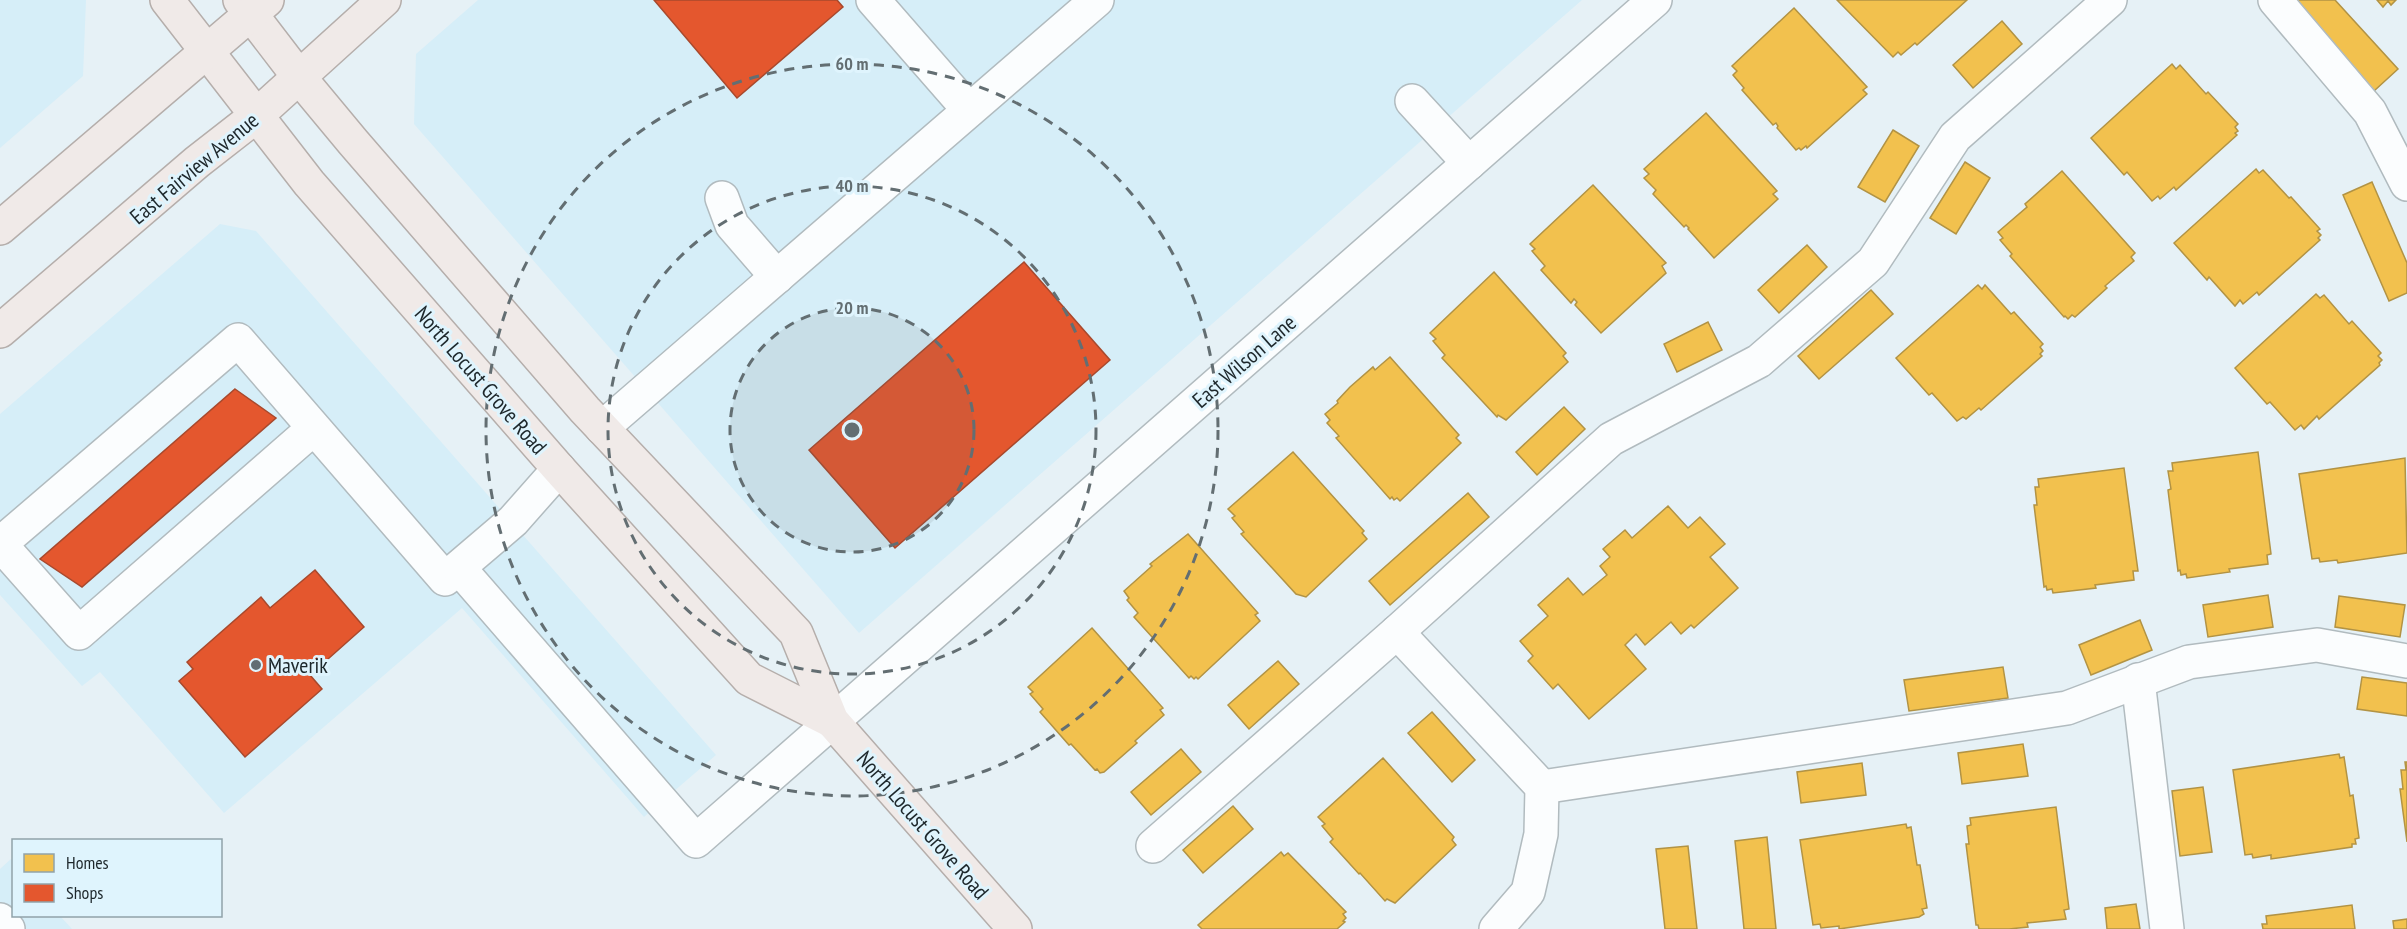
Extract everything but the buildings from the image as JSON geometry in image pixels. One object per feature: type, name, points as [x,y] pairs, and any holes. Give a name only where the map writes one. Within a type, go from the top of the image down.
[{"type":"main road","name":"North Locust Grove Road","points":[[167,0],[309,183],[559,469],[748,679],[832,721]]},
{"type":"main road","name":"East Fairview Avenue","points":[[0,331],[197,162],[256,116],[384,0]]},
{"type":"main road","name":"North Locust Grove Road","points":[[253,5],[299,78],[602,428],[796,633],[832,721],[1015,929]]},
{"type":"main road","points":[[0,228],[207,53],[253,5]]},
{"type":"street","points":[[873,0],[969,110]]},
{"type":"street","points":[[602,428],[1097,0]]},
{"type":"street","name":"East Wilson Lane","points":[[459,568],[696,841],[1655,0]]},
{"type":"street","points":[[1153,846],[1397,632],[1611,439],[1759,361],[1873,262],[1955,137],[2110,0]]},
{"type":"street","points":[[2275,0],[2370,112],[2407,184]]},
{"type":"street","points":[[1412,101],[1469,163]]},
{"type":"street","points":[[722,198],[732,225],[777,277]]},
{"type":"street","points":[[314,428],[79,633],[0,544],[238,340],[445,579],[513,521],[559,469]]},
{"type":"street","points":[[1397,632],[1542,787],[1541,834],[1528,892],[1496,929]]},
{"type":"street","points":[[1542,787],[2067,708],[2189,662],[2317,645],[2407,661]]},
{"type":"street","points":[[2138,681],[2167,929]]},
{"type":"street","points":[[0,920],[8,929]]},
{"type":"shaded area","points":[[0,0],[86,0],[83,76],[0,148]]},
{"type":"shaded area","points":[[478,0],[1582,0],[859,633],[414,124],[416,54]]},
{"type":"shaded area","points":[[220,224],[256,231],[716,755],[644,817],[462,608],[224,813],[100,672],[82,686],[0,595],[0,414]]},
{"type":"shaded area","points":[[11,859],[12,917],[61,917],[72,929],[0,929],[0,869]]},
{"type":"place","name":"Maverik","points":[[256,665]]}]
